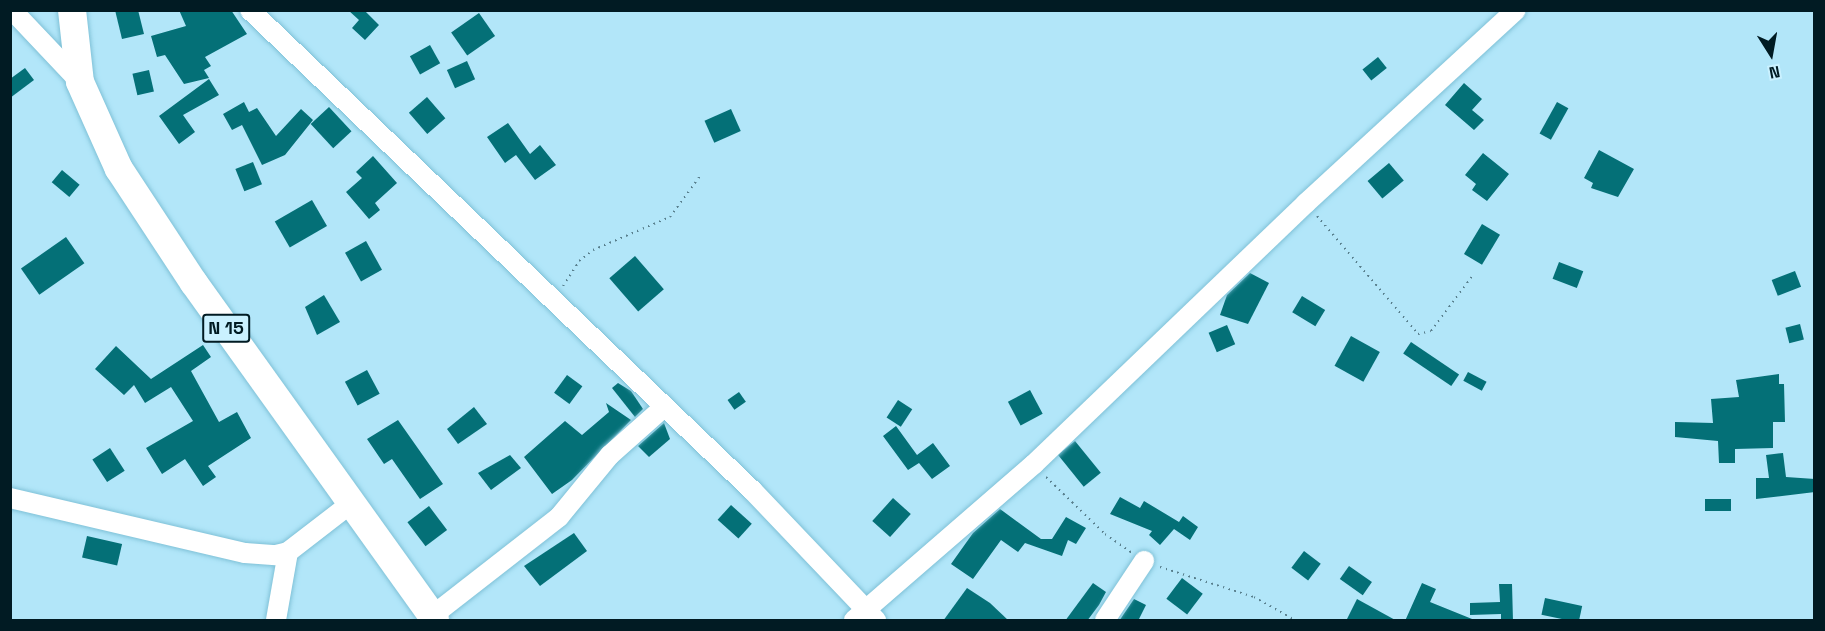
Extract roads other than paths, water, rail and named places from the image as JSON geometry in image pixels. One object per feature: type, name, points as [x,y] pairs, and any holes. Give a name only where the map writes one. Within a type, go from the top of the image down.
[{"type":"highway","name":"N 15","points":[[72,10],[80,82],[119,168],[144,208],[350,504],[433,618]]},
{"type":"street","points":[[12,10],[80,82]]},
{"type":"street","points":[[250,10],[663,408],[752,490],[865,617],[1034,464],[1306,202],[1516,10]]},
{"type":"street","points":[[433,618],[559,517],[610,455],[663,408]]},
{"type":"street","points":[[10,498],[245,553],[288,552],[350,504]]},
{"type":"street","points":[[276,621],[288,552]]},
{"type":"street","points":[[1106,621],[1144,561]]}]
